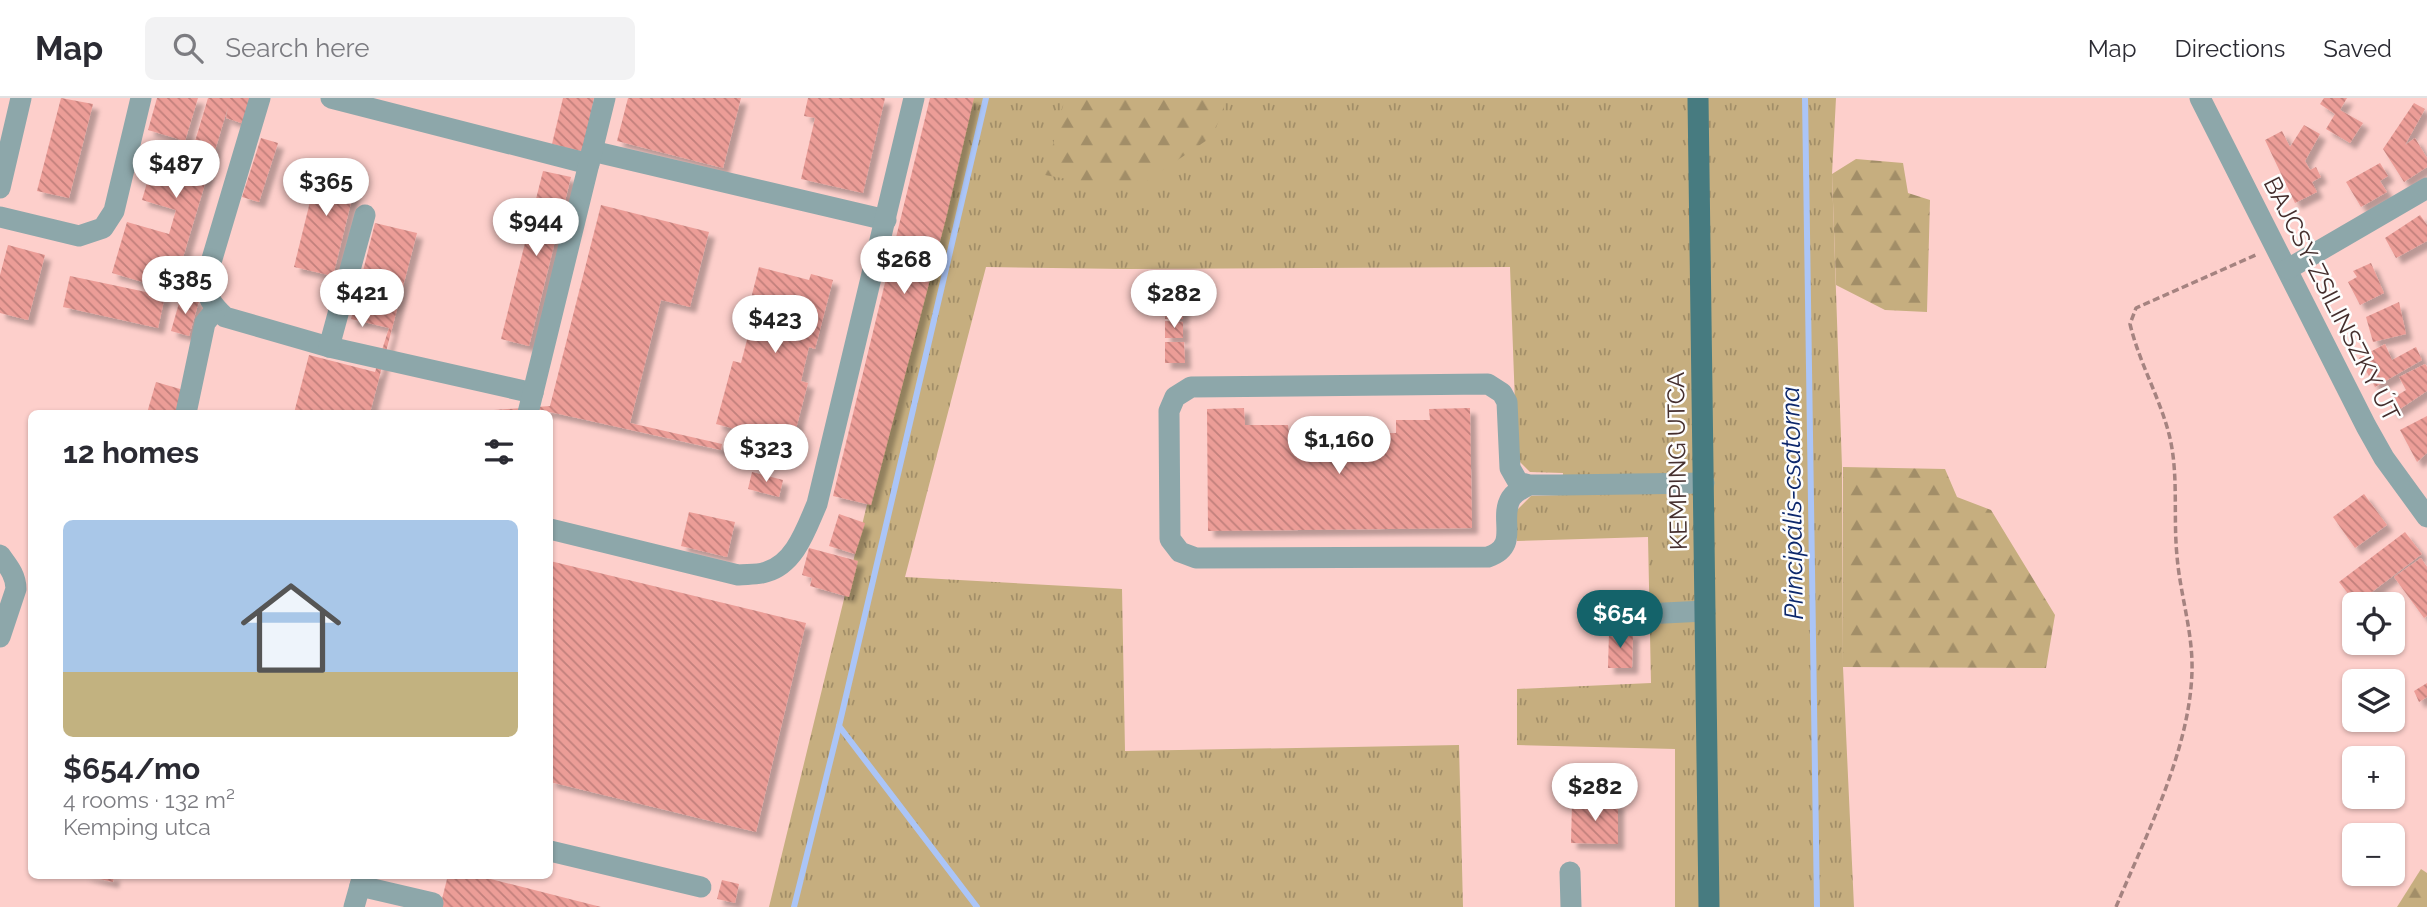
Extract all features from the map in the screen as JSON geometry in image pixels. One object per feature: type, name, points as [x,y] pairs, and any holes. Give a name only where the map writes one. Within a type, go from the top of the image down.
[{"type":"main road","name":"KEMPING UTCA","points":[[1698,98],[1709,907]]},
{"type":"street","points":[[0,188],[21,98]]},
{"type":"street","points":[[0,216],[79,236],[103,228],[114,211],[141,98]]},
{"type":"street","points":[[260,98],[206,279],[206,292],[216,309],[225,317],[530,403],[605,98]]},
{"type":"street","points":[[331,98],[886,220]]},
{"type":"street","points":[[553,530],[738,575],[767,572],[787,560],[804,533],[817,504],[914,98]]},
{"type":"street","name":"BAJCSY-ZSILINSZKY ÚT","points":[[2200,98],[2288,269],[2325,348],[2384,458],[2427,517]]},
{"type":"street","points":[[2288,269],[2427,188]]},
{"type":"street","points":[[329,347],[365,215]]},
{"type":"street","points":[[187,410],[205,323],[216,309]]},
{"type":"street","points":[[1529,485],[1512,496],[1508,507],[1506,542],[1498,552],[1488,557],[1196,558],[1180,552],[1170,539],[1169,411],[1175,397],[1191,387],[1488,384],[1498,389],[1507,402],[1512,474],[1518,482],[1529,485],[1704,483]]},
{"type":"street","points":[[0,555],[13,573],[16,589],[0,637]]},
{"type":"street","points":[[1604,616],[1705,611]]},
{"type":"street","points":[[553,852],[701,887]]},
{"type":"street","points":[[1570,872],[1571,907]]},
{"type":"street","points":[[354,907],[361,880],[433,903]]},
{"type":"path","points":[[2116,907],[2173,770],[2192,671],[2188,616],[2176,553],[2169,434],[2130,324],[2136,308],[2276,246]]},
{"type":"green space","points":[[966,98],[1836,98],[1832,174],[1842,467],[1843,667],[1854,907],[1675,907],[1675,749],[1517,745],[1517,689],[1651,683],[1648,537],[1517,541],[1517,510],[1531,496],[1562,495],[1563,473],[1530,472],[1517,459],[1510,267],[986,267],[905,577],[1122,589],[1125,751],[1459,745],[1463,907],[769,907]]},
{"type":"green space","points":[[1065,98],[1227,98],[1213,136],[1132,191],[1045,175]]},
{"type":"green space","points":[[1856,159],[1903,163],[1908,193],[1930,200],[1927,312],[1885,310],[1836,285],[1832,174]]},
{"type":"green space","points":[[1843,467],[1945,469],[1957,497],[1991,510],[2055,615],[2046,668],[1843,667]]},
{"type":"green space","points":[[2421,869],[2427,873],[2427,907],[2397,907]]},
{"type":"building","points":[[61,98],[93,104],[69,198],[37,191]]},
{"type":"building","points":[[157,98],[198,98],[185,141],[148,130]]},
{"type":"building","points":[[208,98],[255,98],[247,125],[226,118],[228,107],[173,291],[112,273],[127,222],[169,234],[176,210],[142,200],[157,148],[190,158]]},
{"type":"building","points":[[563,98],[594,98],[582,151],[552,144]]},
{"type":"building","points":[[628,98],[741,98],[723,168],[617,141]]},
{"type":"building","points":[[808,98],[885,98],[863,193],[801,179],[815,118],[804,116]]},
{"type":"building","points":[[930,98],[974,98],[946,218],[871,505],[833,496]]},
{"type":"building","points":[[2324,98],[2347,98],[2340,110],[2363,123],[2350,143],[2326,129],[2335,114],[2320,104]]},
{"type":"building","points":[[2414,103],[2425,109],[2405,145],[2415,138],[2427,158],[2427,167],[2404,182],[2383,149]]},
{"type":"building","points":[[2304,125],[2320,134],[2305,161],[2310,170],[2316,167],[2321,177],[2312,182],[2317,192],[2295,203],[2265,140],[2282,131],[2290,147]]},
{"type":"building","points":[[261,138],[278,143],[259,202],[242,197]]},
{"type":"building","points":[[320,161],[359,170],[333,276],[294,267]]},
{"type":"building","points":[[2380,163],[2388,176],[2380,181],[2387,192],[2361,207],[2346,182]]},
{"type":"building","points":[[543,171],[571,177],[529,346],[501,339]]},
{"type":"building","points":[[601,205],[709,232],[690,307],[661,300],[630,423],[722,444],[721,450],[553,413],[553,410],[494,410],[550,406]]},
{"type":"building","points":[[2420,215],[2427,225],[2427,241],[2396,258],[2385,238]]},
{"type":"building","points":[[375,223],[417,233],[371,410],[295,410],[309,355],[375,372],[389,328],[351,319]]},
{"type":"building","points":[[8,245],[45,255],[28,320],[0,313],[0,275]]},
{"type":"building","points":[[2371,263],[2384,293],[2360,305],[2348,282],[2357,277],[2353,271]]},
{"type":"building","points":[[759,267],[809,280],[811,274],[833,280],[815,349],[809,347],[801,381],[808,383],[792,444],[716,424],[733,361],[741,363],[749,332],[743,330]]},
{"type":"building","points":[[70,276],[165,296],[158,328],[63,307]]},
{"type":"building","points":[[1166,289],[1183,289],[1183,319],[1165,319]]},
{"type":"building","points":[[181,296],[199,301],[189,336],[171,331]]},
{"type":"building","points":[[2399,302],[2406,334],[2373,342],[2366,317]]},
{"type":"building","points":[[1165,321],[1183,322],[1183,338],[1165,338]]},
{"type":"building","points":[[1165,342],[1184,342],[1185,363],[1165,363]]},
{"type":"building","points":[[2385,344],[2392,360],[2416,347],[2422,360],[2375,387],[2359,358]]},
{"type":"building","points":[[2425,364],[2427,391],[2394,413],[2388,401],[2406,390],[2399,377]]},
{"type":"building","points":[[156,382],[187,391],[182,410],[148,410]]},
{"type":"building","points":[[1244,408],[1245,425],[1288,425],[1289,435],[1396,433],[1396,420],[1430,420],[1429,409],[1470,408],[1472,528],[1208,531],[1207,409]]},
{"type":"building","points":[[2427,416],[2427,453],[2417,462],[2400,430]]},
{"type":"building","points":[[752,472],[783,480],[779,497],[748,489]]},
{"type":"building","points":[[2364,494],[2387,525],[2355,548],[2333,517]]},
{"type":"building","points":[[689,512],[735,522],[727,557],[681,546]]},
{"type":"building","points":[[839,514],[865,523],[855,554],[829,546]]},
{"type":"building","points":[[2405,532],[2422,554],[2372,592],[2347,592],[2339,582]]},
{"type":"building","points":[[809,548],[858,561],[849,597],[810,586],[812,578],[802,575]]},
{"type":"building","points":[[2421,558],[2427,567],[2427,616],[2424,618],[2394,577]]},
{"type":"building","points":[[553,562],[806,623],[756,832],[553,783]]},
{"type":"building","points":[[1604,598],[1617,599],[1616,608],[1604,607]]},
{"type":"building","points":[[1609,632],[1633,633],[1632,668],[1608,668]]},
{"type":"building","points":[[2427,683],[2427,697],[2419,702],[2414,691]]},
{"type":"building","points":[[1572,802],[1618,803],[1618,844],[1571,843]]},
{"type":"building","points":[[447,879],[491,879],[601,907],[440,907]]},
{"type":"building","points":[[722,880],[739,884],[735,903],[717,899]]},
{"type":"waterway","points":[[794,907],[986,98]]},
{"type":"waterway","name":"Principális-csatorna","points":[[1805,98],[1817,907]]},
{"type":"waterway","points":[[839,726],[977,907]]}]
